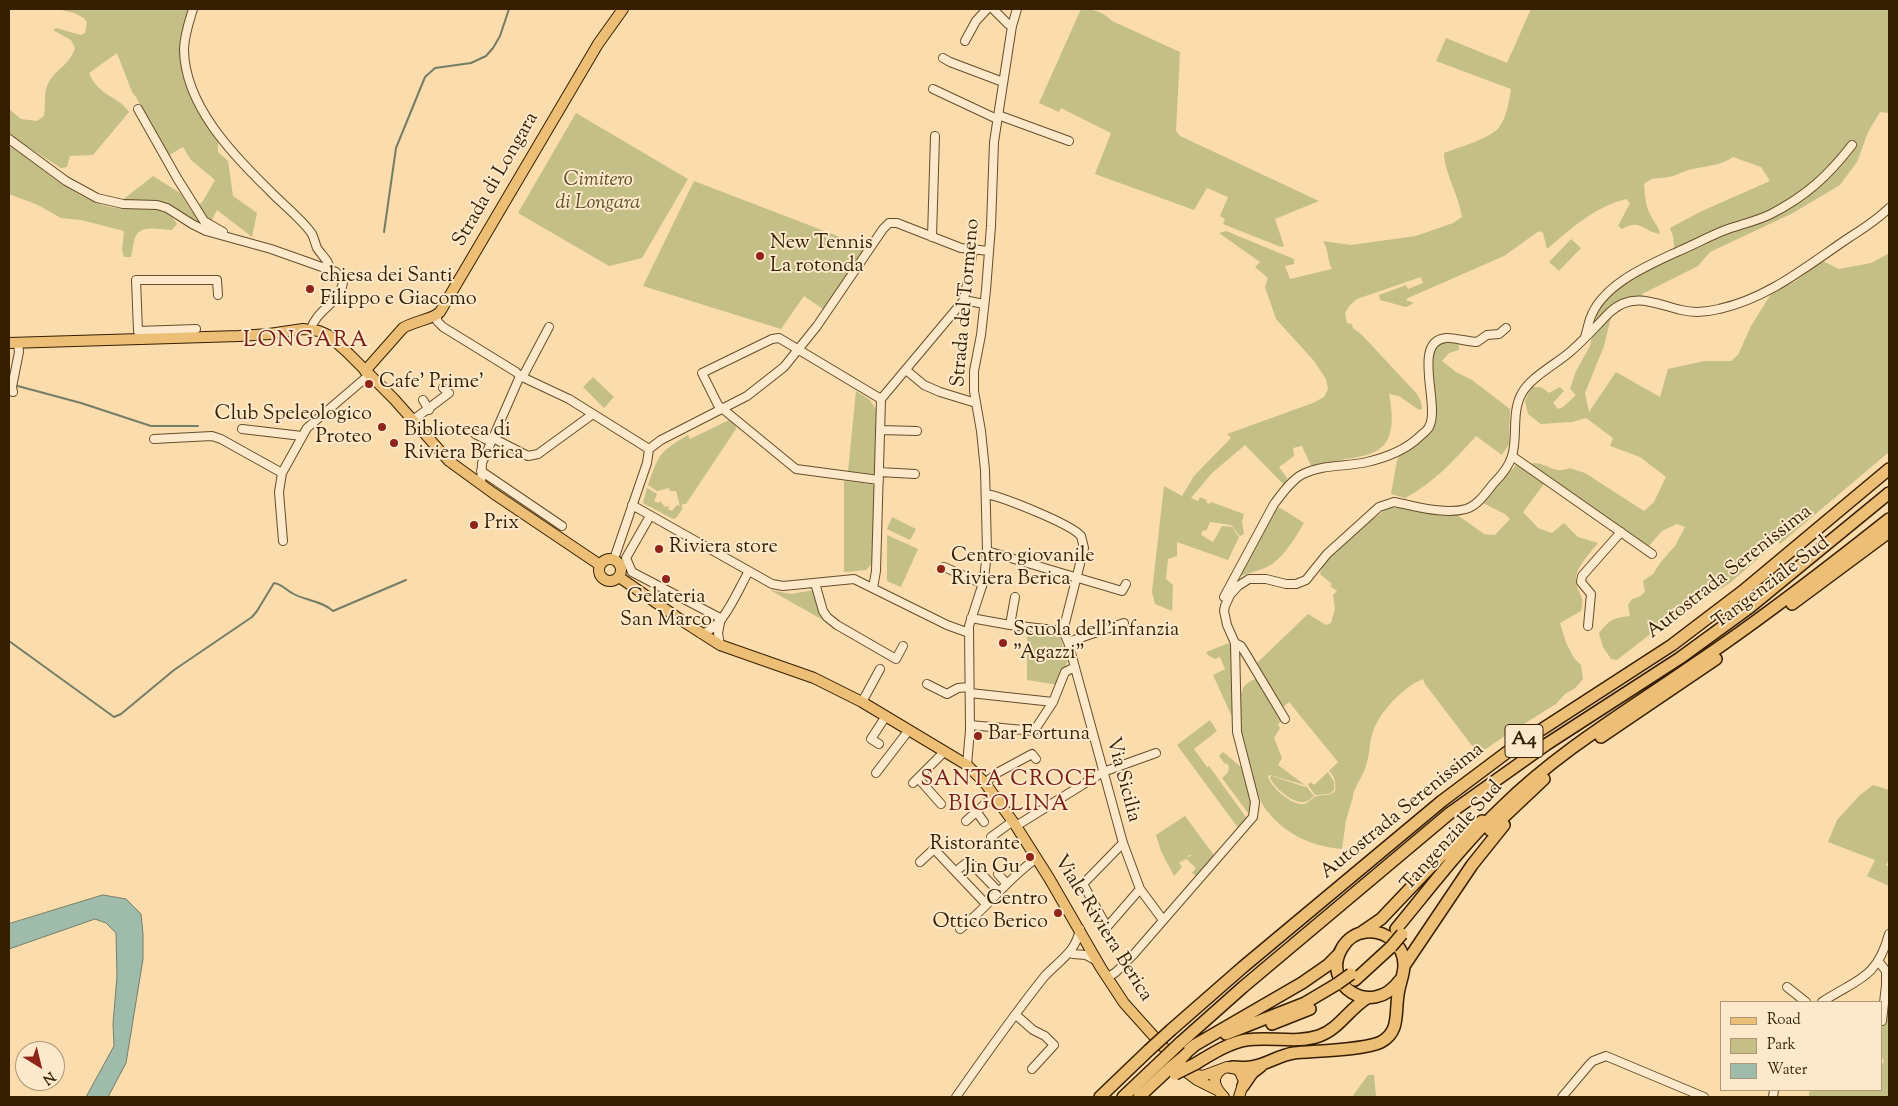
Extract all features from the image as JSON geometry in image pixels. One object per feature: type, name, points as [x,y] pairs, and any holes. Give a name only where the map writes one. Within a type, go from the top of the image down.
[{"type":"highway","name":"Autostrada Serenissima","points":[[1100,1097],[1171,1030],[1243,967],[1442,801],[1510,750],[1672,645],[1743,592],[1889,469]]},
{"type":"highway","name":"Autostrada Serenissima","points":[[1123,1097],[1243,987],[1450,813],[1533,754],[1688,652],[1750,606],[1889,493]]},
{"type":"highway","name":"Tangenziale Sud","points":[[1399,932],[1461,852],[1502,807],[1569,750],[1760,619],[1889,519]]},
{"type":"highway","name":"Tangenziale Sud","points":[[1188,1065],[1216,1039],[1340,987],[1388,945],[1490,830],[1545,778],[1607,732],[1764,626],[1889,532]]},
{"type":"highway","points":[[1227,1068],[1252,1067],[1289,1054],[1376,1044],[1391,1034],[1397,1018],[1400,980],[1404,966],[1478,857],[1545,778]]},
{"type":"highway","points":[[1188,1065],[1188,1050],[1328,966],[1347,941],[1380,919],[1441,856],[1470,830],[1502,807]]},
{"type":"highway","points":[[1362,932],[1380,933],[1388,936],[1400,949],[1404,966]]},
{"type":"highway","points":[[1338,955],[1340,980],[1351,992],[1390,1003],[1397,1018]]},
{"type":"highway","points":[[1139,1097],[1172,1071],[1241,1041],[1254,1039],[1297,1040],[1320,1035],[1333,1028],[1353,1008],[1372,998],[1386,994],[1400,980]]},
{"type":"highway","points":[[1241,1091],[1254,1070],[1269,1061]]},
{"type":"highway","points":[[1149,1097],[1172,1071]]},
{"type":"main road","name":"Strada di Longara","points":[[437,316],[598,44],[623,9]]},
{"type":"main road","points":[[367,373],[403,328],[411,322],[437,316]]},
{"type":"main road","name":"Viale Riviera Berica","points":[[14,343],[138,335],[256,336],[295,329],[319,330],[334,340],[414,420],[449,461],[600,565],[599,572],[606,580],[613,581],[619,576],[701,634],[720,645],[814,678],[862,702],[967,765],[985,783],[1015,823],[1080,929],[1083,942],[1135,1016],[1188,1065],[1197,1080],[1220,1093]]},
{"type":"main road","points":[[600,565],[606,560],[614,559],[621,566],[619,576]]},
{"type":"main road","points":[[1188,1065],[1203,1076],[1227,1068],[1240,1072],[1243,1076],[1241,1091],[1233,1096],[1220,1093],[1215,1078],[1227,1068]]},
{"type":"street","points":[[193,9],[187,28],[184,48],[185,63],[198,100],[214,128],[245,165],[312,233],[317,248],[328,261],[330,270]]},
{"type":"street","points":[[965,40],[976,21],[987,9]]},
{"type":"street","points":[[993,9],[1012,26]]},
{"type":"street","name":"Strada del Tormeno","points":[[967,765],[970,725],[969,632],[971,618],[982,584],[987,551],[986,494],[974,371],[984,304],[989,252],[994,142],[1016,9]]},
{"type":"street","points":[[943,58],[1003,82]]},
{"type":"street","points":[[933,90],[998,117],[1069,141]]},
{"type":"street","points":[[138,109],[176,178],[204,221],[236,239]]},
{"type":"street","points":[[932,237],[935,136]]},
{"type":"street","points":[[9,139],[66,181],[97,198],[124,204],[157,205],[168,208],[206,231],[271,249],[336,272],[341,277],[343,287],[313,322],[311,329]]},
{"type":"street","points":[[1585,338],[1590,318],[1598,304],[1612,289],[1650,264],[1683,250],[1708,236],[1753,221],[1781,208],[1817,185],[1852,145]]},
{"type":"street","points":[[1107,978],[1134,954],[1252,817],[1255,802],[1236,732],[1235,643],[1227,625],[1224,611],[1230,595],[1238,586],[1249,579],[1266,579],[1286,584],[1296,584],[1306,580],[1327,554],[1380,507],[1388,504],[1394,502],[1453,510],[1467,509],[1478,501],[1508,467],[1512,456],[1516,414],[1522,392],[1585,338],[1612,311],[1631,300],[1644,300],[1698,312],[1718,310],[1743,303],[1799,274],[1850,237],[1879,219],[1889,208]]},
{"type":"street","points":[[614,559],[647,463],[649,449],[661,440],[748,396],[784,368],[817,326],[886,225],[889,223],[897,224],[961,248],[989,252]]},
{"type":"street","points":[[873,588],[876,571],[881,399],[964,300],[973,250]]},
{"type":"street","points":[[138,335],[136,280],[217,280],[218,295]]},
{"type":"street","points":[[964,300],[984,304]]},
{"type":"street","points":[[437,316],[437,321],[443,327],[522,376],[569,399],[649,449]]},
{"type":"street","points":[[481,484],[482,467],[492,440],[522,376],[549,327]]},
{"type":"street","name":"Viale Riviera Berica","points":[[138,335],[196,328]]},
{"type":"street","points":[[1226,606],[1223,599],[1264,522],[1284,491],[1302,474],[1328,467],[1366,462],[1402,449],[1417,440],[1429,427],[1432,417],[1428,361],[1429,350],[1434,343],[1446,338],[1477,342],[1487,335],[1499,334],[1506,328]]},
{"type":"street","points":[[881,399],[781,338],[774,338],[702,373],[718,405],[796,469],[879,476],[915,474]]},
{"type":"street","name":"Viale Riviera Berica","points":[[13,390],[14,343]]},
{"type":"street","points":[[906,370],[924,385],[976,403]]},
{"type":"street","points":[[283,541],[279,492],[282,474],[307,428],[367,373]]},
{"type":"street","points":[[414,420],[448,393],[444,388]]},
{"type":"street","points":[[422,400],[429,410]]},
{"type":"street","points":[[475,434],[528,456],[533,456],[593,414]]},
{"type":"street","points":[[242,429],[302,436]]},
{"type":"street","points":[[880,430],[917,430]]},
{"type":"street","points":[[154,438],[212,436],[282,474]]},
{"type":"street","points":[[1512,456],[1652,554]]},
{"type":"street","points":[[464,473],[482,467]]},
{"type":"street","points":[[482,467],[562,526]]},
{"type":"street","points":[[971,618],[1010,626],[1063,631],[1084,548],[1079,533],[1003,498],[986,494]]},
{"type":"street","points":[[632,505],[772,584],[783,586],[854,579],[947,624],[969,632]]},
{"type":"street","points":[[650,516],[626,558],[632,572],[721,621]]},
{"type":"street","points":[[1588,626],[1591,594],[1581,582],[1582,576],[1621,532]]},
{"type":"street","points":[[987,551],[1032,566],[1122,591],[1126,584]]},
{"type":"street","points":[[944,567],[982,584]]},
{"type":"street","points":[[720,645],[718,633],[721,621],[748,571]]},
{"type":"street","points":[[815,582],[823,611],[832,622],[896,658],[903,646]]},
{"type":"street","points":[[1010,626],[1015,596]]},
{"type":"street","points":[[701,634],[711,630],[721,621]]},
{"type":"street","points":[[1068,642],[1124,622]]},
{"type":"street","name":"Via Sicilia","points":[[1063,631],[1068,642],[1123,842],[1140,889],[1162,920]]},
{"type":"street","points":[[1235,643],[1241,646],[1285,719]]},
{"type":"street","points":[[970,725],[1032,732],[1054,702],[1065,672],[1075,667]]},
{"type":"street","points":[[862,702],[880,669]]},
{"type":"street","points":[[927,684],[947,694],[958,688],[1054,702]]},
{"type":"street","points":[[879,744],[871,740],[886,716]]},
{"type":"street","points":[[876,773],[909,730]]},
{"type":"street","points":[[941,804],[915,781],[945,751]]},
{"type":"street","points":[[1016,751],[1022,759]]},
{"type":"street","points":[[991,837],[1103,772],[1156,753]]},
{"type":"street","points":[[985,783],[1001,768],[1032,754],[1036,759]]},
{"type":"street","points":[[966,821],[995,796]]},
{"type":"street","points":[[976,811],[984,822]]},
{"type":"street","points":[[1123,842],[1083,884],[1107,927],[1140,889]]},
{"type":"street","points":[[920,862],[934,849],[986,904]]},
{"type":"street","points":[[960,929],[1006,884],[1037,858]]},
{"type":"street","points":[[960,868],[969,860],[998,892]]},
{"type":"street","points":[[998,874],[1006,884]]},
{"type":"street","points":[[1824,1001],[1864,977],[1879,962],[1888,948],[1889,934]]},
{"type":"street","points":[[1070,955],[1083,942]]},
{"type":"street","points":[[956,1097],[1045,976],[1083,942]]},
{"type":"street","points":[[1070,955],[1086,955],[1098,962]]},
{"type":"street","points":[[1879,962],[1886,971],[1883,1012]]},
{"type":"street","points":[[1787,988],[1805,1001]]},
{"type":"street","points":[[1016,1015],[1054,1045],[1032,1069]]},
{"type":"street","points":[[1566,1096],[1588,1065],[1606,1056],[1704,1097]]},
{"type":"green space","points":[[57,9],[191,9],[187,24],[188,74],[218,140],[218,152],[228,161],[233,196],[257,213],[252,237],[217,210],[208,228],[158,203],[120,202],[153,176],[180,193],[192,212],[203,201],[215,180],[191,160],[183,147],[166,157],[132,92],[117,53],[89,73],[93,81],[103,92],[120,103],[129,112],[93,155],[70,156],[67,167],[61,168],[9,135],[9,109],[21,119],[37,121],[44,116],[48,84],[73,53],[75,48],[71,40],[53,30],[56,28],[81,35],[85,33],[87,22],[84,18],[74,13]]},
{"type":"green space","points":[[1081,9],[1105,15],[1112,21],[1180,52],[1176,131],[1180,136],[1319,201],[1275,219],[1284,246],[1281,247],[1223,224],[1225,219],[1220,216],[1228,197],[1207,188],[1194,210],[1095,174],[1111,133],[1061,108],[1059,112],[1039,103]]},
{"type":"green space","points":[[1531,9],[1889,9],[1889,113],[1880,112],[1868,132],[1857,162],[1840,185],[1793,213],[1710,252],[1698,266],[1642,294],[1644,300],[1630,305],[1611,317],[1604,346],[1585,393],[1589,412],[1616,372],[1660,397],[1668,369],[1704,361],[1731,361],[1738,355],[1751,326],[1771,294],[1796,281],[1823,261],[1839,269],[1871,263],[1888,254],[1889,247],[1889,452],[1780,544],[1778,541],[1730,583],[1667,621],[1617,660],[1611,659],[1603,647],[1599,633],[1613,620],[1630,616],[1628,605],[1632,599],[1639,597],[1645,592],[1643,581],[1653,574],[1675,546],[1685,527],[1677,524],[1662,531],[1646,549],[1547,480],[1523,512],[1538,528],[1552,533],[1564,523],[1578,537],[1598,543],[1584,561],[1576,576],[1582,598],[1581,611],[1560,623],[1566,643],[1574,658],[1581,665],[1583,679],[1556,704],[1476,756],[1473,747],[1423,679],[1407,688],[1392,702],[1375,727],[1366,766],[1353,794],[1346,820],[1342,849],[1321,846],[1292,833],[1275,820],[1268,812],[1255,788],[1245,753],[1239,718],[1244,686],[1256,679],[1284,719],[1278,724],[1280,728],[1274,738],[1282,758],[1278,765],[1305,785],[1270,775],[1268,777],[1270,781],[1283,795],[1294,802],[1304,804],[1320,795],[1333,793],[1335,791],[1335,782],[1333,775],[1329,771],[1338,762],[1289,702],[1283,707],[1289,717],[1287,718],[1257,663],[1308,614],[1326,625],[1331,623],[1335,609],[1333,595],[1337,591],[1320,574],[1324,565],[1331,555],[1350,537],[1389,507],[1456,514],[1484,534],[1495,535],[1510,519],[1505,514],[1483,503],[1516,465],[1530,468],[1532,463],[1560,470],[1570,468],[1585,473],[1644,511],[1654,502],[1666,477],[1640,457],[1610,446],[1613,438],[1586,418],[1572,422],[1541,424],[1528,414],[1525,401],[1531,387],[1541,387],[1549,393],[1560,387],[1564,391],[1553,403],[1558,409],[1576,395],[1570,389],[1576,371],[1590,346],[1598,309],[1619,284],[1675,254],[1670,228],[1702,211],[1770,181],[1761,167],[1733,157],[1718,164],[1692,169],[1669,177],[1653,179],[1644,184],[1646,204],[1660,234],[1638,225],[1622,229],[1618,226],[1630,203],[1626,199],[1594,213],[1547,249],[1543,233],[1539,231],[1504,256],[1408,298],[1406,300],[1414,303],[1406,307],[1380,300],[1379,295],[1406,285],[1408,289],[1423,283],[1421,277],[1357,299],[1345,313],[1347,323],[1352,324],[1353,328],[1362,335],[1417,394],[1422,409],[1419,410],[1399,396],[1389,394],[1392,417],[1390,434],[1384,445],[1374,452],[1361,456],[1311,466],[1302,446],[1293,448],[1294,456],[1279,467],[1287,478],[1286,487],[1245,445],[1212,473],[1191,498],[1198,501],[1200,497],[1207,500],[1206,502],[1209,504],[1211,502],[1244,514],[1242,522],[1244,534],[1240,536],[1231,525],[1210,522],[1206,531],[1203,530],[1201,535],[1213,542],[1222,526],[1232,527],[1239,537],[1228,560],[1177,542],[1177,556],[1168,559],[1166,579],[1173,585],[1172,611],[1155,604],[1152,592],[1164,486],[1182,496],[1194,476],[1231,438],[1227,434],[1313,403],[1324,397],[1328,389],[1326,379],[1314,361],[1276,319],[1265,287],[1268,278],[1255,267],[1260,262],[1219,233],[1226,231],[1294,259],[1294,264],[1285,266],[1290,279],[1332,269],[1323,241],[1351,245],[1416,236],[1453,223],[1462,217],[1446,168],[1444,153],[1482,139],[1496,131],[1504,118],[1511,89],[1436,61],[1446,38],[1507,63]]},
{"type":"green space","name":"Cimitero di Longara","points":[[576,113],[688,179],[642,258],[609,266],[518,213]]},
{"type":"green space","points":[[9,145],[69,189],[82,196],[110,207],[155,209],[171,216],[177,224],[172,230],[149,229],[140,231],[135,239],[131,257],[124,257],[122,250],[124,231],[81,220],[61,218],[38,205],[9,194]]},
{"type":"green space","name":"New Tennis La rotonda","points":[[694,181],[866,247],[826,311],[804,296],[781,329],[643,286]]},
{"type":"green space","points":[[1571,239],[1581,248],[1559,271],[1549,262]]},
{"type":"green space","points":[[1446,338],[1458,340],[1459,350],[1449,353],[1442,361],[1456,372],[1472,380],[1510,409],[1509,444],[1502,455],[1476,436],[1443,470],[1415,492],[1405,498],[1391,494],[1397,461],[1402,449],[1429,427],[1429,350]]},
{"type":"green space","points":[[593,377],[614,397],[604,408],[583,387]]},
{"type":"green space","points":[[856,391],[870,400],[877,411],[874,474],[848,471]]},
{"type":"green space","points":[[731,419],[735,423],[736,429],[686,504],[683,504],[681,507],[683,508],[676,518],[673,519],[643,503],[647,488],[657,494],[654,501],[659,503],[660,501],[665,507],[669,506],[668,509],[672,511],[677,505],[680,506],[676,491],[670,491],[669,488],[657,491],[648,485],[658,460],[666,450],[688,435],[690,439]]},
{"type":"green space","points":[[844,481],[872,484],[874,486],[873,563],[866,570],[844,571]]},
{"type":"green space","points":[[1274,504],[1304,523],[1288,548],[1277,560],[1265,568],[1234,579]]},
{"type":"green space","points":[[892,517],[916,529],[910,540],[887,529]]},
{"type":"green space","points":[[887,535],[918,549],[901,587],[887,581]]},
{"type":"green space","points":[[770,590],[791,594],[814,590],[830,624]]},
{"type":"green space","points":[[1033,629],[1059,634],[1068,660],[1059,685],[1027,680],[1027,631],[1030,632]]},
{"type":"green space","points":[[1229,643],[1231,644],[1235,674],[1233,719],[1213,675],[1225,669],[1220,657],[1215,659],[1206,652]]},
{"type":"green space","points":[[1210,720],[1217,731],[1194,749],[1207,767],[1209,766],[1248,820],[1239,829],[1177,745]]},
{"type":"green space","points":[[1223,752],[1241,767],[1251,798],[1251,814],[1248,813],[1222,778],[1229,770],[1227,763],[1225,764],[1219,756]]},
{"type":"green space","points":[[1328,772],[1334,782],[1334,790],[1329,794],[1315,795],[1308,785],[1310,782],[1314,785]]},
{"type":"green space","points":[[1270,777],[1306,786],[1314,796],[1305,802],[1294,800],[1275,785]]},
{"type":"green space","points":[[1873,785],[1889,790],[1889,860],[1886,865],[1889,867],[1889,886],[1867,876],[1875,860],[1828,842],[1837,820],[1859,796]]},
{"type":"green space","points":[[1185,816],[1216,858],[1198,877],[1192,873],[1196,868],[1186,859],[1181,863],[1185,858],[1179,863],[1182,867],[1174,876],[1161,851],[1156,835]]},
{"type":"green space","points":[[1889,972],[1889,1097],[1809,1097],[1809,1092],[1812,1091],[1883,1091],[1883,1014]]},
{"type":"green space","points":[[1368,1075],[1374,1075],[1376,1097],[1352,1097]]},
{"type":"water","points":[[103,895],[126,899],[141,914],[143,959],[126,1063],[108,1097],[86,1097],[114,1046],[113,1024],[117,976],[116,933],[106,923],[95,919],[9,949],[9,924]]},
{"type":"waterway","points":[[384,232],[396,148],[425,77],[435,68],[471,63],[486,56],[500,36],[509,9]]},
{"type":"waterway","points":[[14,385],[81,403],[151,426],[198,426]]},
{"type":"waterway","points":[[9,641],[114,717],[121,714],[174,670],[252,617],[274,583],[297,596],[328,607],[333,611],[406,580]]},
{"type":"place","name":"New Tennis La rotonda","points":[[760,256]]},
{"type":"place","name":"chiesa dei Santi Filippo e Giacomo","points":[[310,289]]},
{"type":"place","name":"Cafe' Prime'","points":[[369,384]]},
{"type":"place","name":"Club Speleologico Proteo","points":[[382,427]]},
{"type":"place","name":"Biblioteca di Riviera Berica","points":[[394,443]]},
{"type":"place","name":"Prix","points":[[474,525]]},
{"type":"place","name":"Riviera store","points":[[659,549]]},
{"type":"place","name":"Centro giovanile Riviera Berica","points":[[941,569]]},
{"type":"place","name":"Gelateria San Marco","points":[[666,579]]},
{"type":"place","name":"Scuola dell'infanzia \"Agazzi\"","points":[[1003,643]]},
{"type":"place","name":"Bar Fortuna","points":[[978,736]]},
{"type":"place","name":"Ristorante Jin Gu","points":[[1030,857]]},
{"type":"place","name":"Centro Ottico Berico","points":[[1058,913]]},
{"type":"district","name":"LONGARA","points":[[306,342]]},
{"type":"district","name":"SANTA CROCE BIGOLINA","points":[[1009,794]]}]
